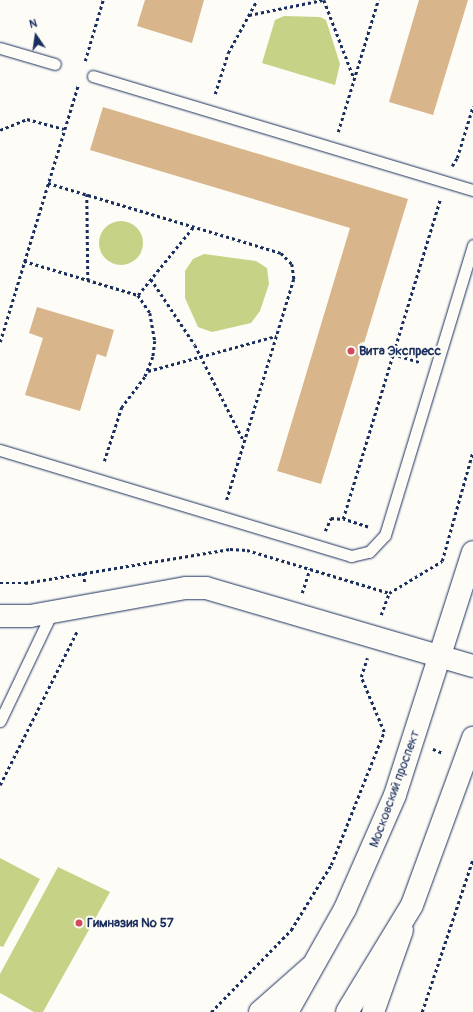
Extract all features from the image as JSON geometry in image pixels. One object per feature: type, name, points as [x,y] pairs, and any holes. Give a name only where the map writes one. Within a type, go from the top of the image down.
[{"type":"main road","name":"Московский проспект","points":[[287,1012],[345,909],[376,843],[395,796],[441,656],[471,557]]},
{"type":"main road","points":[[0,616],[52,612],[186,588],[206,588],[473,666]]},
{"type":"main road","points":[[373,1012],[473,738]]},
{"type":"main road","points":[[347,1012],[412,905]]},
{"type":"main road","points":[[260,1012],[313,965]]},
{"type":"lane","points":[[0,48],[55,64]]},
{"type":"lane","points":[[93,76],[473,190]]},
{"type":"lane","points":[[0,450],[351,556],[375,549],[386,532],[473,245]]},
{"type":"lane","points":[[0,721],[52,612]]},
{"type":"path","points":[[0,342],[103,0]]},
{"type":"path","points":[[210,111],[228,53],[257,0]]},
{"type":"path","points":[[248,15],[323,0],[354,78]]},
{"type":"path","points":[[333,148],[378,0]]},
{"type":"path","points":[[82,72],[93,76]]},
{"type":"path","points":[[386,532],[343,519],[445,182],[458,158],[473,106]]},
{"type":"path","points":[[0,130],[24,119],[64,129]]},
{"type":"path","points":[[48,183],[281,253],[290,259],[294,279],[221,517]]},
{"type":"path","points":[[87,194],[88,280]]},
{"type":"path","points":[[138,295],[194,226]]},
{"type":"path","points":[[24,261],[138,295],[154,325],[155,341],[148,371],[122,407],[99,480]]},
{"type":"path","points":[[151,279],[201,357],[244,441]]},
{"type":"path","points":[[148,371],[276,336]]},
{"type":"path","points":[[393,354],[436,366]]},
{"type":"path","points":[[211,1012],[291,930],[331,865],[384,732],[361,677],[389,592],[442,561],[473,451]]},
{"type":"path","points":[[0,785],[90,605],[83,573]]},
{"type":"path","points":[[422,1012],[473,858]]},
{"type":"green space","points":[[284,16],[320,17],[326,20],[340,64],[335,85],[262,63],[275,20]]},
{"type":"green space","points":[[117,221],[125,221],[137,227],[143,239],[143,247],[137,259],[125,265],[117,265],[105,259],[99,247],[99,239],[105,227]]},
{"type":"green space","points":[[204,254],[256,261],[267,268],[269,284],[260,311],[251,323],[212,332],[198,327],[185,298],[185,271],[193,259]]},
{"type":"green space","points":[[0,858],[40,879],[3,947],[0,946]]},
{"type":"green space","points":[[58,867],[110,892],[43,1012],[34,1012],[0,993],[0,974]]},
{"type":"building","points":[[145,0],[204,0],[192,43],[137,26]]},
{"type":"building","points":[[419,0],[468,0],[433,115],[389,102]]},
{"type":"building","points":[[103,107],[408,199],[321,484],[277,471],[350,228],[90,150]]},
{"type":"building","points":[[37,307],[114,330],[106,357],[97,354],[80,411],[25,395],[43,338],[29,333]]},
{"type":"place","name":"Вита Экспресс","points":[[351,351]]},
{"type":"place","name":"Гимназия № 57","points":[[79,923]]}]
